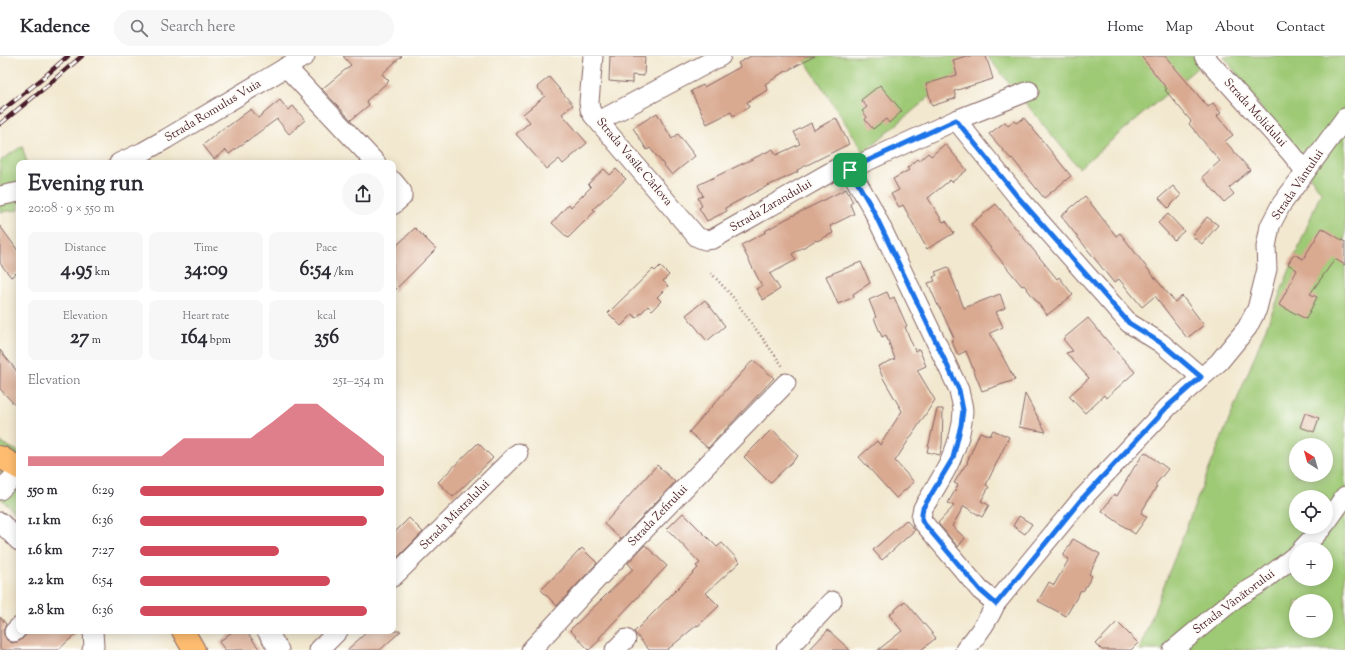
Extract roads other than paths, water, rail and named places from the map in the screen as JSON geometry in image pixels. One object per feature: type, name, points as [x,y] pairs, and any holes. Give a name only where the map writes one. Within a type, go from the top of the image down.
[{"type":"main road","points":[[0,457],[16,466]]},
{"type":"main road","points":[[185,634],[194,650]]},
{"type":"street","name":"Strada Romulus Vuia","points":[[126,160],[166,139],[305,56]]},
{"type":"street","name":"Strada Vasile Cârlova","points":[[593,56],[589,102],[590,109],[599,122],[697,237]]},
{"type":"street","points":[[599,122],[721,56]]},
{"type":"street","name":"Strada Molidului","points":[[1204,56],[1306,171]]},
{"type":"street","points":[[286,68],[373,160]]},
{"type":"street","name":"Strada Zarandului","points":[[697,237],[706,240],[713,239],[836,169],[848,168],[865,162],[956,120],[1029,91]]},
{"type":"street","name":"Strada Vântului","points":[[965,650],[991,616],[996,604],[1080,501],[1168,406],[1219,362],[1247,328],[1257,310],[1267,269],[1266,247],[1270,226],[1281,205],[1345,118]]},
{"type":"street","points":[[956,120],[1017,196],[1129,323],[1161,343],[1201,377]]},
{"type":"street","points":[[848,168],[872,208],[959,390],[963,410],[953,458],[923,508],[922,521],[980,590],[996,604]]},
{"type":"street","points":[[396,185],[402,192],[402,197],[396,202]]},
{"type":"street","points":[[0,196],[16,193]]},
{"type":"street","name":"Strada Zefirului","points":[[531,650],[595,581],[786,383]]},
{"type":"street","name":"Strada Mistralului","points":[[396,574],[518,453]]},
{"type":"street","points":[[0,490],[16,475]]},
{"type":"street","points":[[1333,513],[1345,496]]},
{"type":"street","points":[[0,522],[16,539]]},
{"type":"street","points":[[1309,542],[1316,534]]},
{"type":"street","name":"Strada Vânătorului","points":[[1173,650],[1237,597],[1259,584],[1289,560]]},
{"type":"street","points":[[786,650],[832,601]]},
{"type":"street","points":[[92,650],[94,647],[93,634]]},
{"type":"street","points":[[269,634],[279,650]]},
{"type":"street","points":[[319,650],[335,634]]},
{"type":"railway","points":[[0,112],[42,79],[68,56]]},
{"type":"railway","points":[[0,124],[82,56]]}]
